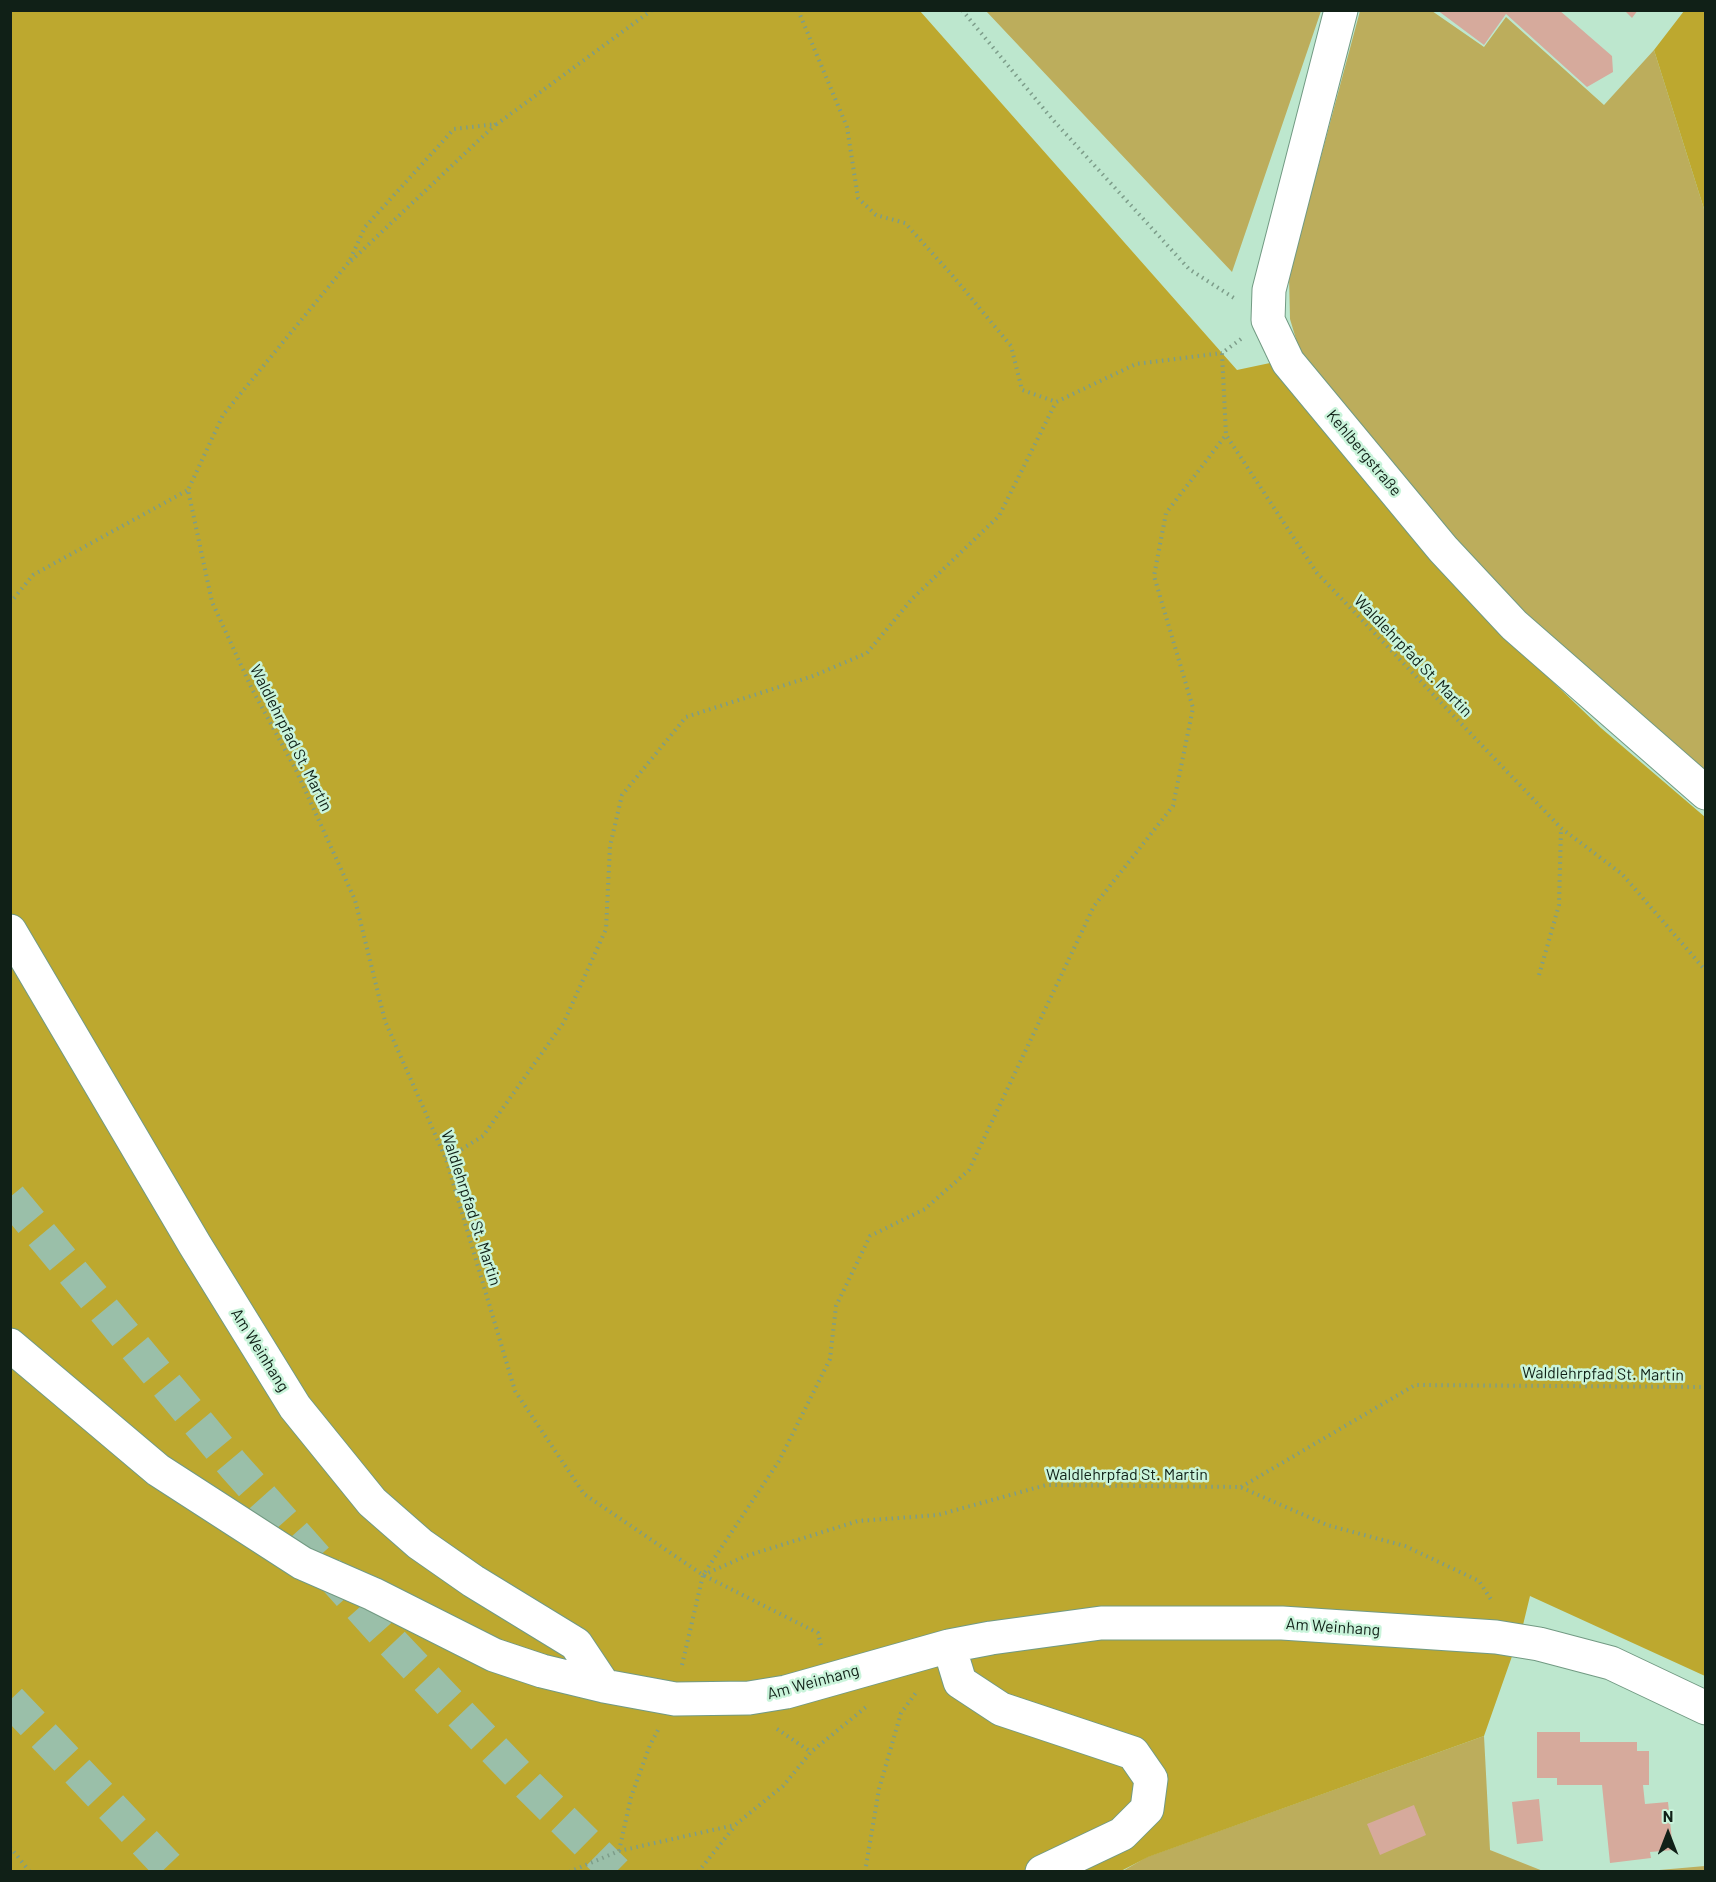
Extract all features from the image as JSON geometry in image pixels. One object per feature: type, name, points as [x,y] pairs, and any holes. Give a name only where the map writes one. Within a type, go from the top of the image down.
[{"type":"street","name":"Kehlbergstraße","points":[[1341,10],[1279,246],[1269,290],[1268,320],[1288,362],[1443,549],[1514,625],[1706,793]]},
{"type":"street","name":"Am Weinhang","points":[[10,931],[195,1245],[295,1407],[372,1502],[420,1544],[473,1581],[576,1644],[604,1686]]},
{"type":"street","name":"Am Weinhang","points":[[10,1345],[158,1470],[302,1563],[373,1594],[494,1654],[542,1671],[604,1686],[675,1699],[749,1698],[786,1692],[949,1647],[991,1638],[1101,1623],[1282,1623],[1496,1637],[1539,1644],[1611,1663],[1706,1708]]},
{"type":"street","points":[[949,1647],[960,1682],[1000,1709],[1133,1753],[1151,1779],[1148,1809],[1122,1834],[1042,1872]]},
{"type":"path","points":[[10,603],[33,575],[188,490],[223,415],[349,262],[497,124],[652,10]]},
{"type":"path","points":[[798,10],[847,127],[858,198],[876,215],[904,223],[952,275],[1011,346],[1022,390],[1056,402]]},
{"type":"path","points":[[446,1159],[483,1136],[564,1022],[606,929],[610,846],[622,795],[686,717],[813,676],[867,653],[912,599],[999,516],[1056,402],[1136,364],[1222,353],[1268,320],[1189,270],[1053,120],[962,10]]},
{"type":"path","points":[[349,262],[365,227],[454,129],[497,124]]},
{"type":"path","points":[[619,1851],[631,1797],[650,1745],[675,1699],[703,1575],[778,1461],[830,1359],[836,1306],[870,1236],[926,1209],[969,1170],[1094,906],[1173,806],[1193,708],[1154,576],[1166,513],[1226,435],[1222,353]]},
{"type":"path","name":"Waldlehrpfad St. Martin","points":[[1226,435],[1317,573],[1562,828],[1622,874],[1706,971]]},
{"type":"path","name":"Waldlehrpfad St. Martin","points":[[188,490],[212,602],[252,689],[296,771],[355,900],[385,1021],[446,1159],[515,1391],[584,1494],[703,1575],[818,1633],[828,1679]]},
{"type":"path","points":[[1539,975],[1559,905],[1562,828]]},
{"type":"path","name":"Waldlehrpfad St. Martin","points":[[1240,1487],[1415,1385],[1706,1387]]},
{"type":"path","name":"Waldlehrpfad St. Martin","points":[[703,1575],[746,1556],[858,1521],[938,1515],[1046,1485],[1240,1487],[1327,1525],[1406,1546],[1479,1581],[1495,1606],[1496,1637]]},
{"type":"path","points":[[866,1872],[879,1789],[901,1713],[920,1688]]},
{"type":"path","points":[[698,1872],[735,1825],[783,1786],[811,1752],[874,1702]]},
{"type":"path","points":[[569,1872],[619,1851],[735,1825]]},
{"type":"path","points":[[10,1847],[30,1872]]},
{"type":"shaded area","points":[[11,11],[920,11],[1237,370],[1270,363],[1528,658],[1601,728],[1705,817],[1705,1676],[1530,1596],[1523,1625],[1484,1736],[1148,1857],[1121,1871],[11,1872]]},
{"type":"shaded area","points":[[986,11],[1321,11],[1232,272]]},
{"type":"shaded area","points":[[1360,11],[1432,11],[1484,47],[1506,17],[1604,105],[1654,50],[1705,212],[1705,776],[1590,679],[1451,535],[1324,383],[1299,349],[1290,319],[1289,276]]},
{"type":"shaded area","points":[[1684,11],[1705,11],[1705,212],[1654,50]]},
{"type":"shaded area","points":[[1484,1736],[1490,1850],[1543,1871],[1121,1872],[1147,1857]]},
{"type":"shaded area","points":[[1705,1866],[1705,1871],[1648,1871]]},
{"type":"building","points":[[1437,10],[1559,10],[1612,56],[1613,72],[1587,87],[1506,14],[1484,45]]},
{"type":"building","points":[[1624,10],[1638,10],[1632,18]]},
{"type":"building","points":[[1537,1732],[1580,1732],[1580,1742],[1637,1742],[1637,1751],[1649,1751],[1649,1785],[1643,1785],[1645,1804],[1668,1802],[1673,1850],[1650,1852],[1651,1858],[1610,1863],[1602,1785],[1557,1785],[1557,1778],[1537,1778]]},
{"type":"building","points":[[1539,1799],[1543,1841],[1517,1844],[1512,1802]]},
{"type":"building","points":[[1414,1805],[1426,1835],[1380,1855],[1367,1824]]},
{"type":"tunnel","points":[[10,1197],[234,1466],[384,1634],[529,1786],[616,1872]]},
{"type":"tunnel","points":[[10,1700],[173,1872]]}]
